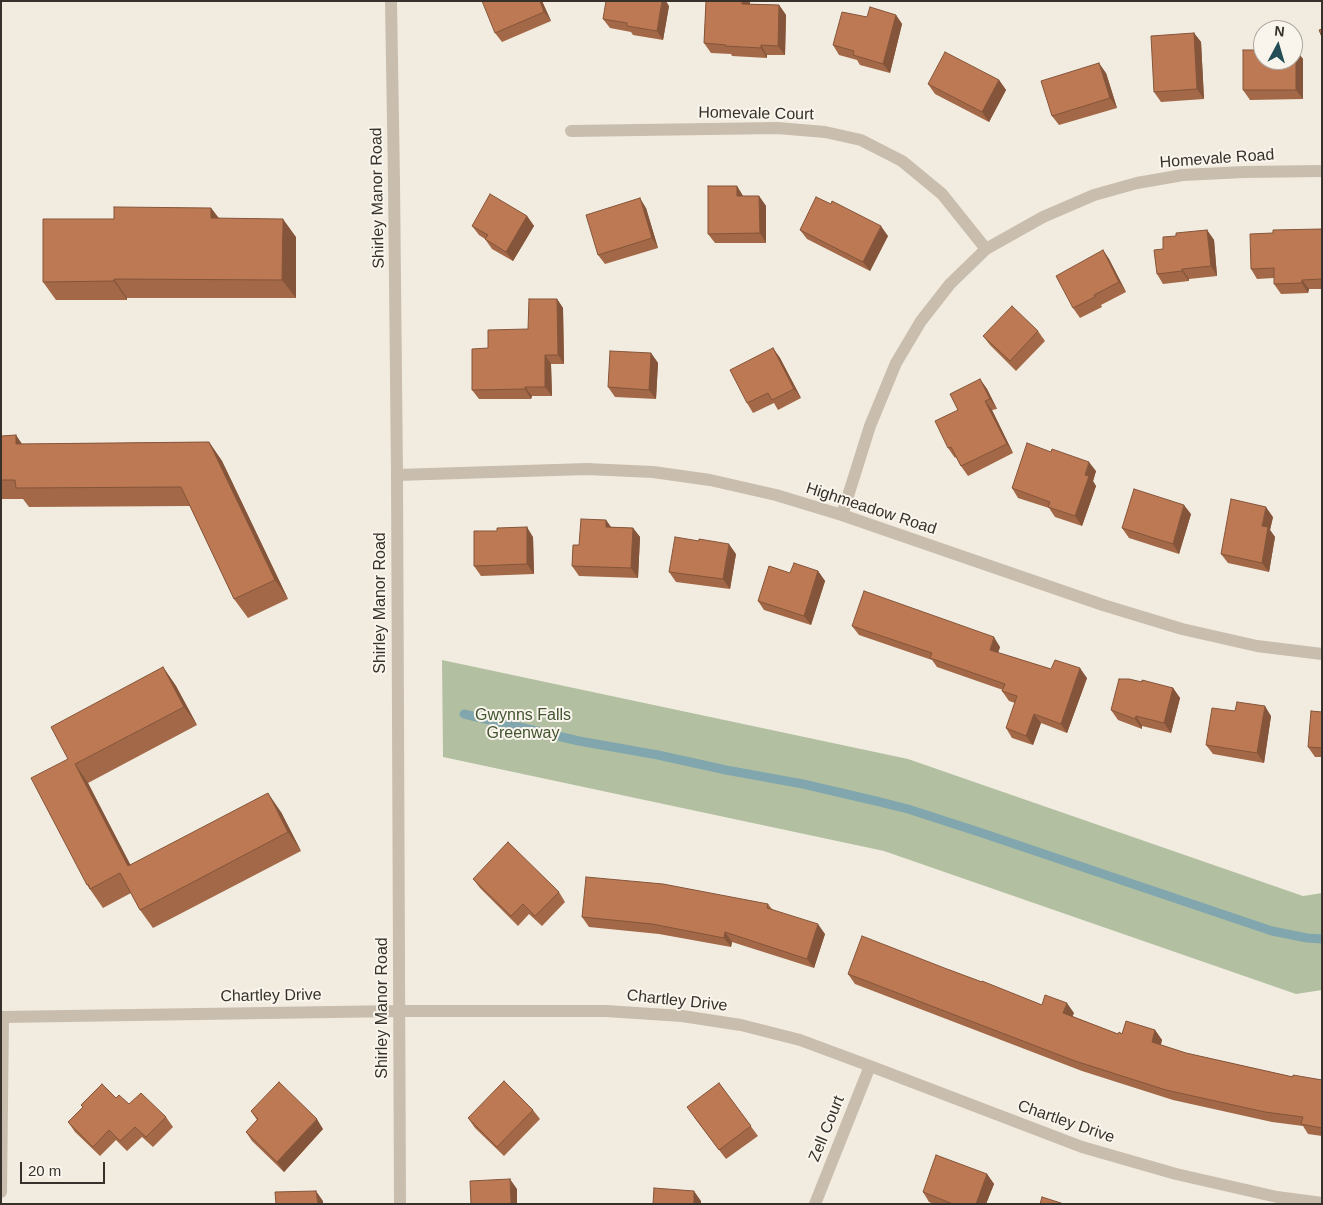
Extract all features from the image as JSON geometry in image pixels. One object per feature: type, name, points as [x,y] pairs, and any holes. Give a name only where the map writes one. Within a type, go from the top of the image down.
[{"type":"street","name":"Shirley Manor Road","points":[[391,1],[397,475],[400,1204]]},
{"type":"street","name":"Homevale Court","points":[[571,131],[777,128],[825,132],[862,140],[902,161],[942,194],[986,249]]},
{"type":"street","name":"Homevale Road","points":[[842,515],[870,426],[896,363],[921,322],[950,284],[986,249],[1043,216],[1094,195],[1137,183],[1183,175],[1322,171]]},
{"type":"street","name":"Highmeadow Road","points":[[397,475],[587,469],[653,472],[710,480],[776,495],[842,515],[1103,605],[1182,629],[1257,646],[1322,654]]},
{"type":"street","name":"Chartley Drive","points":[[2,1017],[399,1011],[606,1011],[682,1016],[741,1025],[800,1040],[1082,1147],[1176,1174],[1276,1197],[1322,1203]]},
{"type":"street","points":[[1,1192],[2,1017]]},
{"type":"street","name":"Zell Court","points":[[815,1204],[870,1066]]},
{"type":"green space","name":"Gwynns Falls Greenway","points":[[442,660],[908,759],[1303,896],[1322,893],[1322,990],[1296,994],[884,851],[443,757]]},
{"type":"building","points":[[482,1],[540,1],[544,12],[495,33]]},
{"type":"building","points":[[606,1],[662,1],[657,31],[627,26],[627,23],[603,19]]},
{"type":"building","points":[[706,1],[742,1],[742,4],[779,5],[778,46],[761,45],[761,48],[704,43]]},
{"type":"building","points":[[870,7],[896,15],[883,64],[853,55],[854,51],[833,45],[842,12],[867,17]]},
{"type":"building","points":[[1194,33],[1197,89],[1154,92],[1151,36]]},
{"type":"building","points":[[1243,50],[1253,50],[1253,70],[1296,70],[1296,90],[1243,90]]},
{"type":"building","points":[[945,52],[999,80],[982,112],[928,84]]},
{"type":"building","points":[[1099,63],[1110,98],[1052,116],[1041,81]]},
{"type":"building","points":[[708,186],[737,186],[737,196],[759,196],[760,233],[708,234]]},
{"type":"building","points":[[490,194],[527,216],[506,252],[485,239],[488,235],[472,226]]},
{"type":"building","points":[[816,197],[831,204],[832,201],[881,226],[863,262],[800,230]]},
{"type":"building","points":[[640,198],[652,238],[598,255],[586,215]]},
{"type":"building","points":[[114,207],[211,208],[211,218],[283,219],[282,280],[114,279],[114,281],[43,282],[43,219],[114,219]]},
{"type":"building","points":[[1322,229],[1322,279],[1302,280],[1302,283],[1274,284],[1274,268],[1251,269],[1250,234],[1273,233],[1273,230]]},
{"type":"building","points":[[1207,230],[1211,266],[1157,274],[1154,250],[1163,249],[1163,237],[1176,236],[1176,233]]},
{"type":"building","points":[[1103,250],[1119,282],[1073,308],[1056,276]]},
{"type":"building","points":[[529,299],[557,299],[558,355],[545,355],[545,387],[472,390],[472,349],[488,348],[488,330],[528,329]]},
{"type":"building","points":[[1012,306],[1038,331],[1010,361],[983,336]]},
{"type":"building","points":[[773,348],[794,389],[772,400],[768,393],[747,403],[730,370]]},
{"type":"building","points":[[610,351],[651,353],[649,390],[608,387]]},
{"type":"building","points":[[980,379],[990,399],[985,401],[1007,444],[961,466],[951,447],[948,448],[935,421],[958,410],[950,394]]},
{"type":"building","points":[[16,435],[16,444],[209,442],[275,580],[234,599],[181,487],[16,488],[15,480],[1,480],[1,436]]},
{"type":"building","points":[[1027,443],[1051,452],[1052,449],[1089,462],[1085,475],[1089,476],[1075,516],[1048,507],[1050,502],[1012,488]]},
{"type":"building","points":[[1134,489],[1184,505],[1173,544],[1122,528]]},
{"type":"building","points":[[1231,499],[1266,507],[1262,526],[1268,527],[1262,563],[1221,554]]},
{"type":"building","points":[[581,519],[606,520],[606,527],[633,528],[631,568],[572,566],[573,545],[579,545]]},
{"type":"building","points":[[527,527],[527,564],[474,566],[474,531],[497,531],[497,528]]},
{"type":"building","points":[[675,537],[729,544],[723,579],[669,572]]},
{"type":"building","points":[[794,563],[818,571],[804,616],[758,601],[769,566],[790,573]]},
{"type":"building","points":[[864,591],[994,637],[990,650],[1051,669],[1055,660],[1080,668],[1061,724],[1034,714],[1026,736],[1006,728],[1017,696],[1002,691],[1005,684],[930,658],[932,653],[852,626]]},
{"type":"building","points":[[163,667],[184,707],[75,764],[128,866],[268,793],[288,832],[140,910],[120,873],[90,889],[31,778],[68,759],[51,727]]},
{"type":"building","points":[[1119,679],[1142,682],[1142,680],[1173,688],[1164,723],[1136,716],[1135,719],[1111,710]]},
{"type":"building","points":[[1237,702],[1265,706],[1257,753],[1206,745],[1212,708],[1235,711]]},
{"type":"building","points":[[1311,711],[1322,712],[1322,748],[1308,747]]},
{"type":"building","points":[[508,842],[559,892],[535,916],[523,904],[511,916],[473,879]]},
{"type":"building","points":[[586,877],[663,884],[768,904],[767,908],[818,924],[807,959],[725,932],[724,938],[652,924],[582,917]]},
{"type":"building","points":[[862,936],[1042,1005],[1045,995],[1067,1003],[1063,1013],[1118,1034],[1119,1032],[1122,1034],[1126,1021],[1155,1030],[1152,1042],[1186,1053],[1293,1077],[1293,1075],[1322,1080],[1322,1128],[1301,1124],[1303,1117],[1265,1112],[1166,1090],[1075,1061],[848,974]]},
{"type":"building","points":[[504,1081],[533,1110],[497,1147],[468,1118]]},
{"type":"building","points":[[279,1082],[317,1119],[277,1162],[246,1132],[258,1119],[251,1111]]},
{"type":"building","points":[[719,1083],[751,1126],[719,1150],[687,1107]]},
{"type":"building","points":[[102,1084],[116,1098],[119,1095],[129,1104],[141,1093],[166,1117],[146,1137],[135,1127],[120,1141],[109,1130],[93,1147],[68,1122],[83,1107],[81,1105]]},
{"type":"building","points":[[936,1155],[987,1174],[976,1204],[953,1204],[923,1192]]},
{"type":"building","points":[[510,1179],[511,1204],[471,1204],[470,1181]]},
{"type":"building","points":[[654,1188],[694,1191],[694,1204],[653,1204]]},
{"type":"building","points":[[316,1191],[318,1204],[276,1204],[275,1192]]},
{"type":"building","points":[[1042,1197],[1064,1204],[1040,1204]]},
{"type":"waterway","points":[[464,714],[579,741],[803,784],[908,809],[1272,931],[1322,939]]}]
